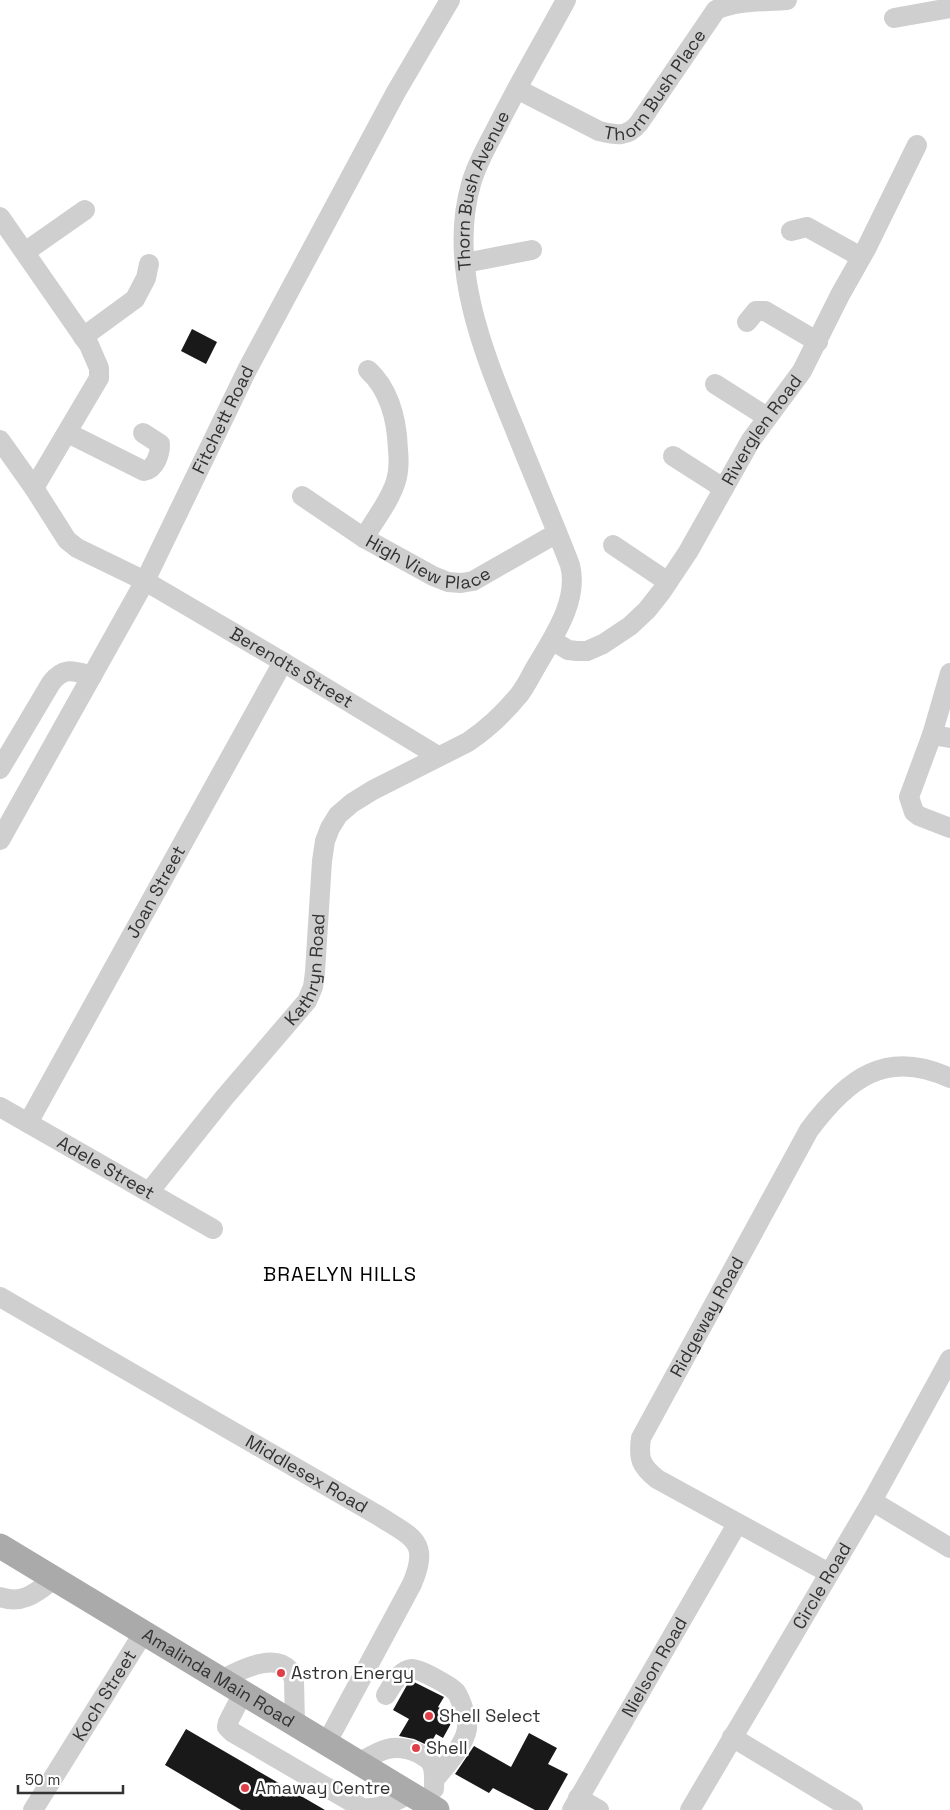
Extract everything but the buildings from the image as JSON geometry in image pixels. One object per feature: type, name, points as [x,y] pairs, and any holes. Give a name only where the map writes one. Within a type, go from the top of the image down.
[{"type":"main road","name":"Amalinda Main Road","points":[[0,1546],[436,1809]]},
{"type":"street","name":"Fitchett Road","points":[[0,840],[145,581],[247,370],[396,92],[450,0]]},
{"type":"street","name":"Thorn Bush Avenue","points":[[552,640],[570,598],[573,585],[570,565],[498,390],[475,323],[465,263],[464,227],[471,184],[477,165],[566,0]]},
{"type":"street","name":"Thorn Bush Place","points":[[517,88],[598,131],[612,134],[632,131],[716,10],[724,5],[736,2],[787,0]]},
{"type":"street","points":[[894,18],[950,8]]},
{"type":"street","name":"Riverglen Road","points":[[552,640],[568,650],[577,651],[587,651],[603,644],[630,626],[647,610],[668,582],[688,552],[751,440],[802,371],[917,145]]},
{"type":"street","points":[[25,252],[85,210]]},
{"type":"street","points":[[0,216],[83,337],[99,368],[99,378],[34,488]]},
{"type":"street","points":[[791,231],[807,227],[861,257]]},
{"type":"street","points":[[465,263],[532,250]]},
{"type":"street","points":[[83,337],[135,299],[146,278],[149,264]]},
{"type":"street","points":[[747,322],[756,312],[765,311],[818,342]]},
{"type":"street","points":[[364,538],[391,494],[396,481],[399,460],[396,427],[390,402],[377,378],[368,370]]},
{"type":"street","points":[[715,384],[767,417]]},
{"type":"street","points":[[68,433],[144,471],[148,470],[157,459],[160,444],[143,433]]},
{"type":"street","name":"Berendts Street","points":[[0,440],[68,540],[89,554],[145,581],[438,756]]},
{"type":"street","points":[[109,454],[117,467],[144,485]]},
{"type":"street","points":[[673,456],[723,488]]},
{"type":"street","name":"High View Place","points":[[302,496],[364,538],[433,576],[448,582],[461,583],[473,581],[557,533]]},
{"type":"street","points":[[613,545],[668,582]]},
{"type":"street","name":"Kathryn Road","points":[[149,1192],[224,1098],[307,1001],[313,987],[315,972],[324,847],[330,828],[338,815],[352,803],[373,790],[468,742],[479,734],[506,710],[520,694],[552,640]]},
{"type":"street","name":"Joan Street","points":[[28,1123],[283,662]]},
{"type":"street","points":[[0,769],[51,683],[58,675],[72,671],[92,676]]},
{"type":"street","points":[[950,673],[941,736],[909,797],[910,805],[919,816],[950,828]]},
{"type":"street","name":"Ridgeway Road","points":[[829,1573],[657,1479],[647,1471],[642,1463],[640,1455],[641,1438],[809,1130],[827,1106],[844,1089],[862,1077],[883,1069],[912,1066],[928,1069],[950,1078]]},
{"type":"street","name":"Adele Street","points":[[0,1107],[213,1229]]},
{"type":"street","name":"Middlesex Road","points":[[0,1297],[379,1516],[410,1537],[419,1547],[421,1558],[412,1584],[327,1742]]},
{"type":"street","name":"Circle Road","points":[[690,1810],[872,1501],[950,1359]]},
{"type":"street","points":[[872,1501],[950,1548]]},
{"type":"street","name":"Nielson Road","points":[[575,1804],[737,1524]]},
{"type":"street","points":[[0,1597],[12,1600],[29,1597],[54,1578]]},
{"type":"street","name":"Koch Street","points":[[33,1810],[144,1632]]},
{"type":"street","points":[[295,1724],[294,1680],[292,1673],[282,1664],[267,1662],[245,1668],[233,1687],[227,1727],[232,1732],[362,1808],[368,1810],[380,1808],[410,1794]]},
{"type":"street","points":[[386,1695],[399,1675],[411,1669],[424,1672],[456,1692],[466,1716],[467,1728],[464,1739],[434,1780]]},
{"type":"street","points":[[732,1737],[853,1810]]},
{"type":"street","points":[[359,1763],[386,1749],[403,1747],[421,1755],[429,1760],[432,1765],[436,1809]]},
{"type":"street","points":[[575,1804],[599,1810]]},
{"type":"place","name":"Astron Energy","points":[[281,1673]]},
{"type":"place","name":"Shell Select","points":[[429,1716]]},
{"type":"place","name":"Shell","points":[[416,1748]]},
{"type":"place","name":"Amaway Centre","points":[[245,1788]]},
{"type":"district","name":"BRAELYN HILLS","points":[[340,1274]]}]
